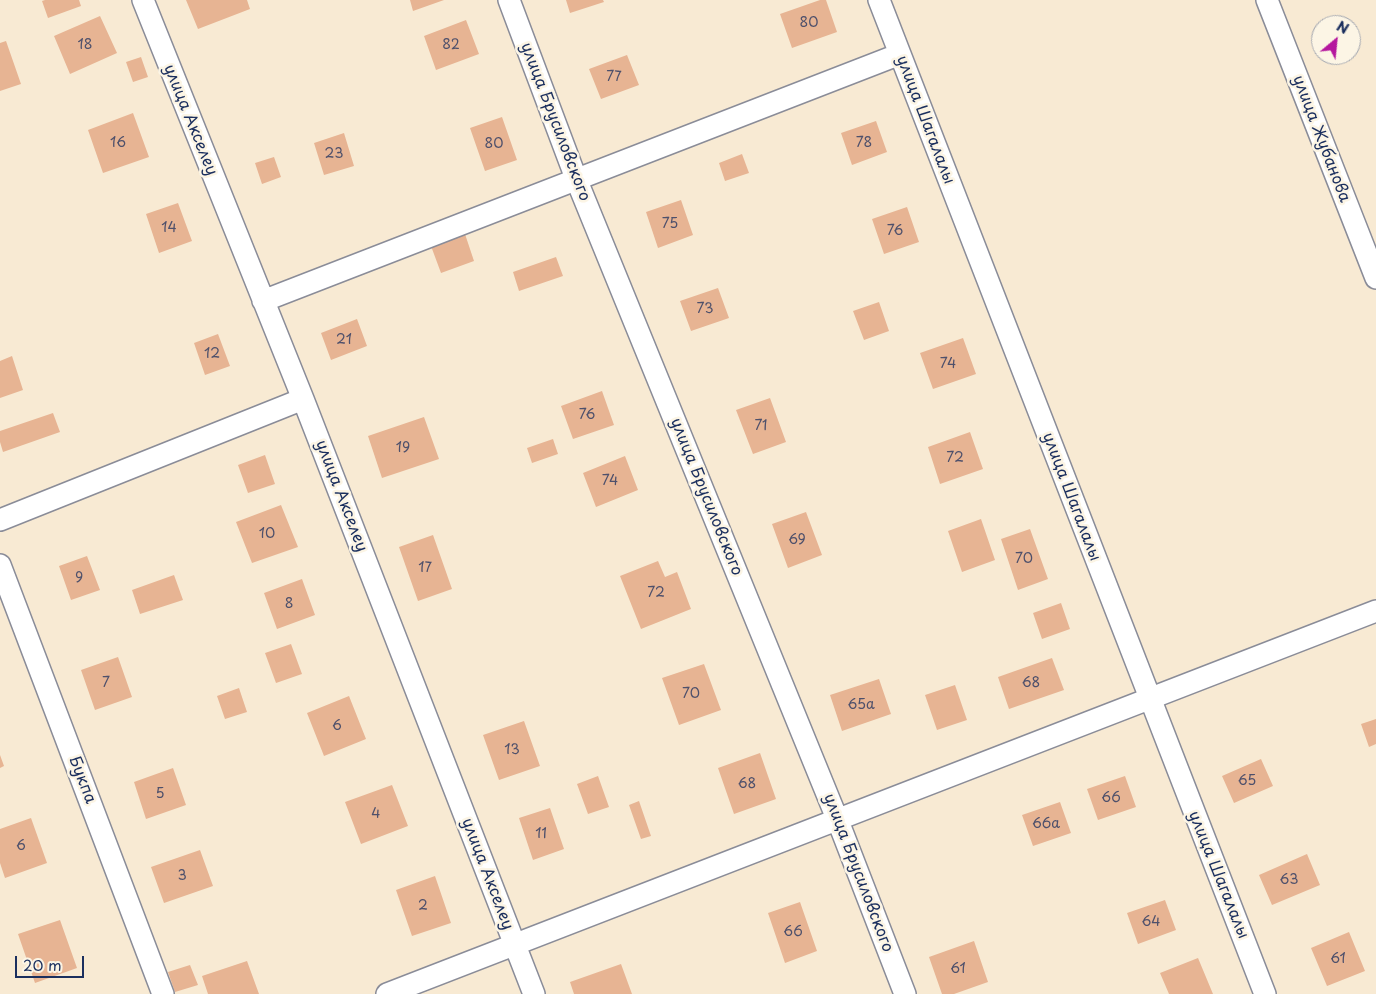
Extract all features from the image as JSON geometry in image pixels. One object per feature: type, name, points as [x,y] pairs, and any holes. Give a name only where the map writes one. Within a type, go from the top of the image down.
[{"type":"street","name":"улица Акселеу","points":[[143,0],[304,399],[534,994]]},
{"type":"street","name":"улица Брусиловского","points":[[509,0],[577,181],[838,821],[905,994]]},
{"type":"street","name":"улица Шагалалы","points":[[879,0],[1265,994]]},
{"type":"street","name":"улица Жубанова","points":[[1267,0],[1376,278]]},
{"type":"street","points":[[263,301],[577,181],[900,54]]},
{"type":"street","points":[[0,520],[304,399]]},
{"type":"street","name":"Букпа","points":[[0,565],[163,994]]},
{"type":"street","points":[[387,994],[1376,612]]},
{"type":"building","points":[[79,0],[81,6],[48,18],[42,1]]},
{"type":"building","points":[[186,0],[247,0],[250,9],[198,29]]},
{"type":"building","points":[[410,0],[444,0],[413,11]]},
{"type":"building","points":[[566,0],[603,0],[604,2],[570,13]]},
{"type":"building","points":[[820,0],[826,0],[837,32],[792,48],[780,14]]},
{"type":"building","points":[[100,16],[117,53],[70,74],[54,36]]},
{"type":"building","points":[[466,20],[479,54],[436,70],[424,36]]},
{"type":"building","points":[[6,41],[21,84],[0,91],[0,43]]},
{"type":"building","points":[[627,55],[639,85],[601,99],[589,69]]},
{"type":"building","points":[[141,57],[148,77],[133,82],[126,62]]},
{"type":"building","points":[[133,113],[149,157],[103,173],[88,130]]},
{"type":"building","points":[[502,117],[517,160],[485,171],[470,128]]},
{"type":"building","points":[[876,121],[887,152],[852,165],[841,133]]},
{"type":"building","points":[[344,133],[354,166],[324,175],[314,143]]},
{"type":"building","points":[[742,154],[749,173],[725,181],[719,163]]},
{"type":"building","points":[[274,157],[281,177],[262,184],[255,163]]},
{"type":"building","points":[[681,200],[693,235],[658,248],[646,212]]},
{"type":"building","points":[[178,203],[192,241],[159,253],[146,214]]},
{"type":"building","points":[[907,207],[919,242],[884,254],[872,219]]},
{"type":"building","points":[[465,234],[474,261],[441,273],[431,246]]},
{"type":"building","points":[[556,257],[563,276],[519,291],[513,272]]},
{"type":"building","points":[[718,288],[729,318],[691,331],[680,301]]},
{"type":"building","points":[[879,302],[889,331],[864,340],[853,311]]},
{"type":"building","points":[[357,319],[367,346],[331,360],[321,333]]},
{"type":"building","points":[[218,334],[230,366],[205,375],[194,343]]},
{"type":"building","points":[[963,338],[976,374],[933,389],[920,353]]},
{"type":"building","points":[[12,356],[23,390],[0,398],[0,361]]},
{"type":"building","points":[[602,391],[614,425],[573,439],[561,406]]},
{"type":"building","points":[[770,398],[786,442],[753,454],[736,410]]},
{"type":"building","points":[[53,413],[60,432],[3,452],[0,442],[0,431]]},
{"type":"building","points":[[424,417],[439,459],[382,478],[368,436]]},
{"type":"building","points":[[970,432],[983,469],[940,484],[928,447]]},
{"type":"building","points":[[553,439],[558,454],[532,463],[527,448]]},
{"type":"building","points":[[265,455],[275,484],[248,493],[238,465]]},
{"type":"building","points":[[625,456],[638,490],[596,507],[583,473]]},
{"type":"building","points":[[281,505],[298,547],[252,563],[236,522]]},
{"type":"building","points":[[806,512],[822,555],[788,568],[772,524]]},
{"type":"building","points":[[981,519],[995,560],[962,572],[948,531]]},
{"type":"building","points":[[1030,529],[1048,579],[1018,590],[1001,539]]},
{"type":"building","points":[[433,535],[452,589],[418,601],[399,547]]},
{"type":"building","points":[[87,556],[100,590],[71,600],[59,566]]},
{"type":"building","points":[[658,561],[665,577],[677,572],[691,609],[641,629],[620,576]]},
{"type":"building","points":[[174,575],[183,600],[140,614],[132,590]]},
{"type":"building","points":[[302,579],[315,615],[277,629],[264,593]]},
{"type":"building","points":[[1061,603],[1070,629],[1042,639],[1033,613]]},
{"type":"building","points":[[291,644],[302,674],[276,683],[265,653]]},
{"type":"building","points":[[118,657],[132,697],[95,710],[81,670]]},
{"type":"building","points":[[1052,658],[1064,690],[1009,709],[998,677]]},
{"type":"building","points":[[704,664],[721,710],[679,725],[662,678]]},
{"type":"building","points":[[879,679],[891,714],[842,731],[830,695]]},
{"type":"building","points":[[955,685],[967,720],[937,730],[925,695]]},
{"type":"building","points":[[239,688],[247,712],[225,719],[217,696]]},
{"type":"building","points":[[349,696],[366,739],[324,756],[307,713]]},
{"type":"building","points":[[1376,719],[1376,744],[1369,747],[1361,724]]},
{"type":"building","points":[[524,721],[540,766],[499,780],[483,735]]},
{"type":"building","points":[[760,753],[776,799],[734,814],[718,768]]},
{"type":"building","points":[[0,755],[4,766],[0,768]]},
{"type":"building","points":[[1261,759],[1273,786],[1234,803],[1222,776]]},
{"type":"building","points":[[173,768],[186,805],[146,819],[134,782]]},
{"type":"building","points":[[598,776],[609,807],[588,814],[577,784]]},
{"type":"building","points":[[1125,776],[1136,807],[1098,820],[1087,789]]},
{"type":"building","points":[[392,785],[408,826],[361,844],[345,802]]},
{"type":"building","points":[[639,801],[651,836],[641,839],[629,805]]},
{"type":"building","points":[[1060,802],[1071,833],[1033,846],[1022,815]]},
{"type":"building","points":[[550,808],[564,849],[533,860],[519,818]]},
{"type":"building","points":[[31,818],[47,863],[5,878],[0,863],[0,829]]},
{"type":"building","points":[[200,850],[213,886],[164,903],[151,867]]},
{"type":"building","points":[[1307,854],[1320,885],[1272,905],[1259,875]]},
{"type":"building","points":[[435,876],[451,923],[412,936],[396,890]]},
{"type":"building","points":[[1165,900],[1176,930],[1138,944],[1127,913]]},
{"type":"building","points":[[800,902],[817,951],[785,963],[768,913]]},
{"type":"building","points":[[60,920],[77,968],[35,983],[18,934]]},
{"type":"building","points":[[1349,932],[1365,971],[1327,986],[1311,948]]},
{"type":"building","points":[[974,941],[988,982],[954,994],[942,994],[929,957]]},
{"type":"building","points":[[1198,958],[1213,994],[1169,994],[1160,973]]},
{"type":"building","points":[[247,961],[259,994],[208,994],[202,976]]},
{"type":"building","points":[[621,964],[632,994],[574,994],[570,982]]},
{"type":"building","points":[[190,965],[198,985],[175,992],[168,972]]}]
